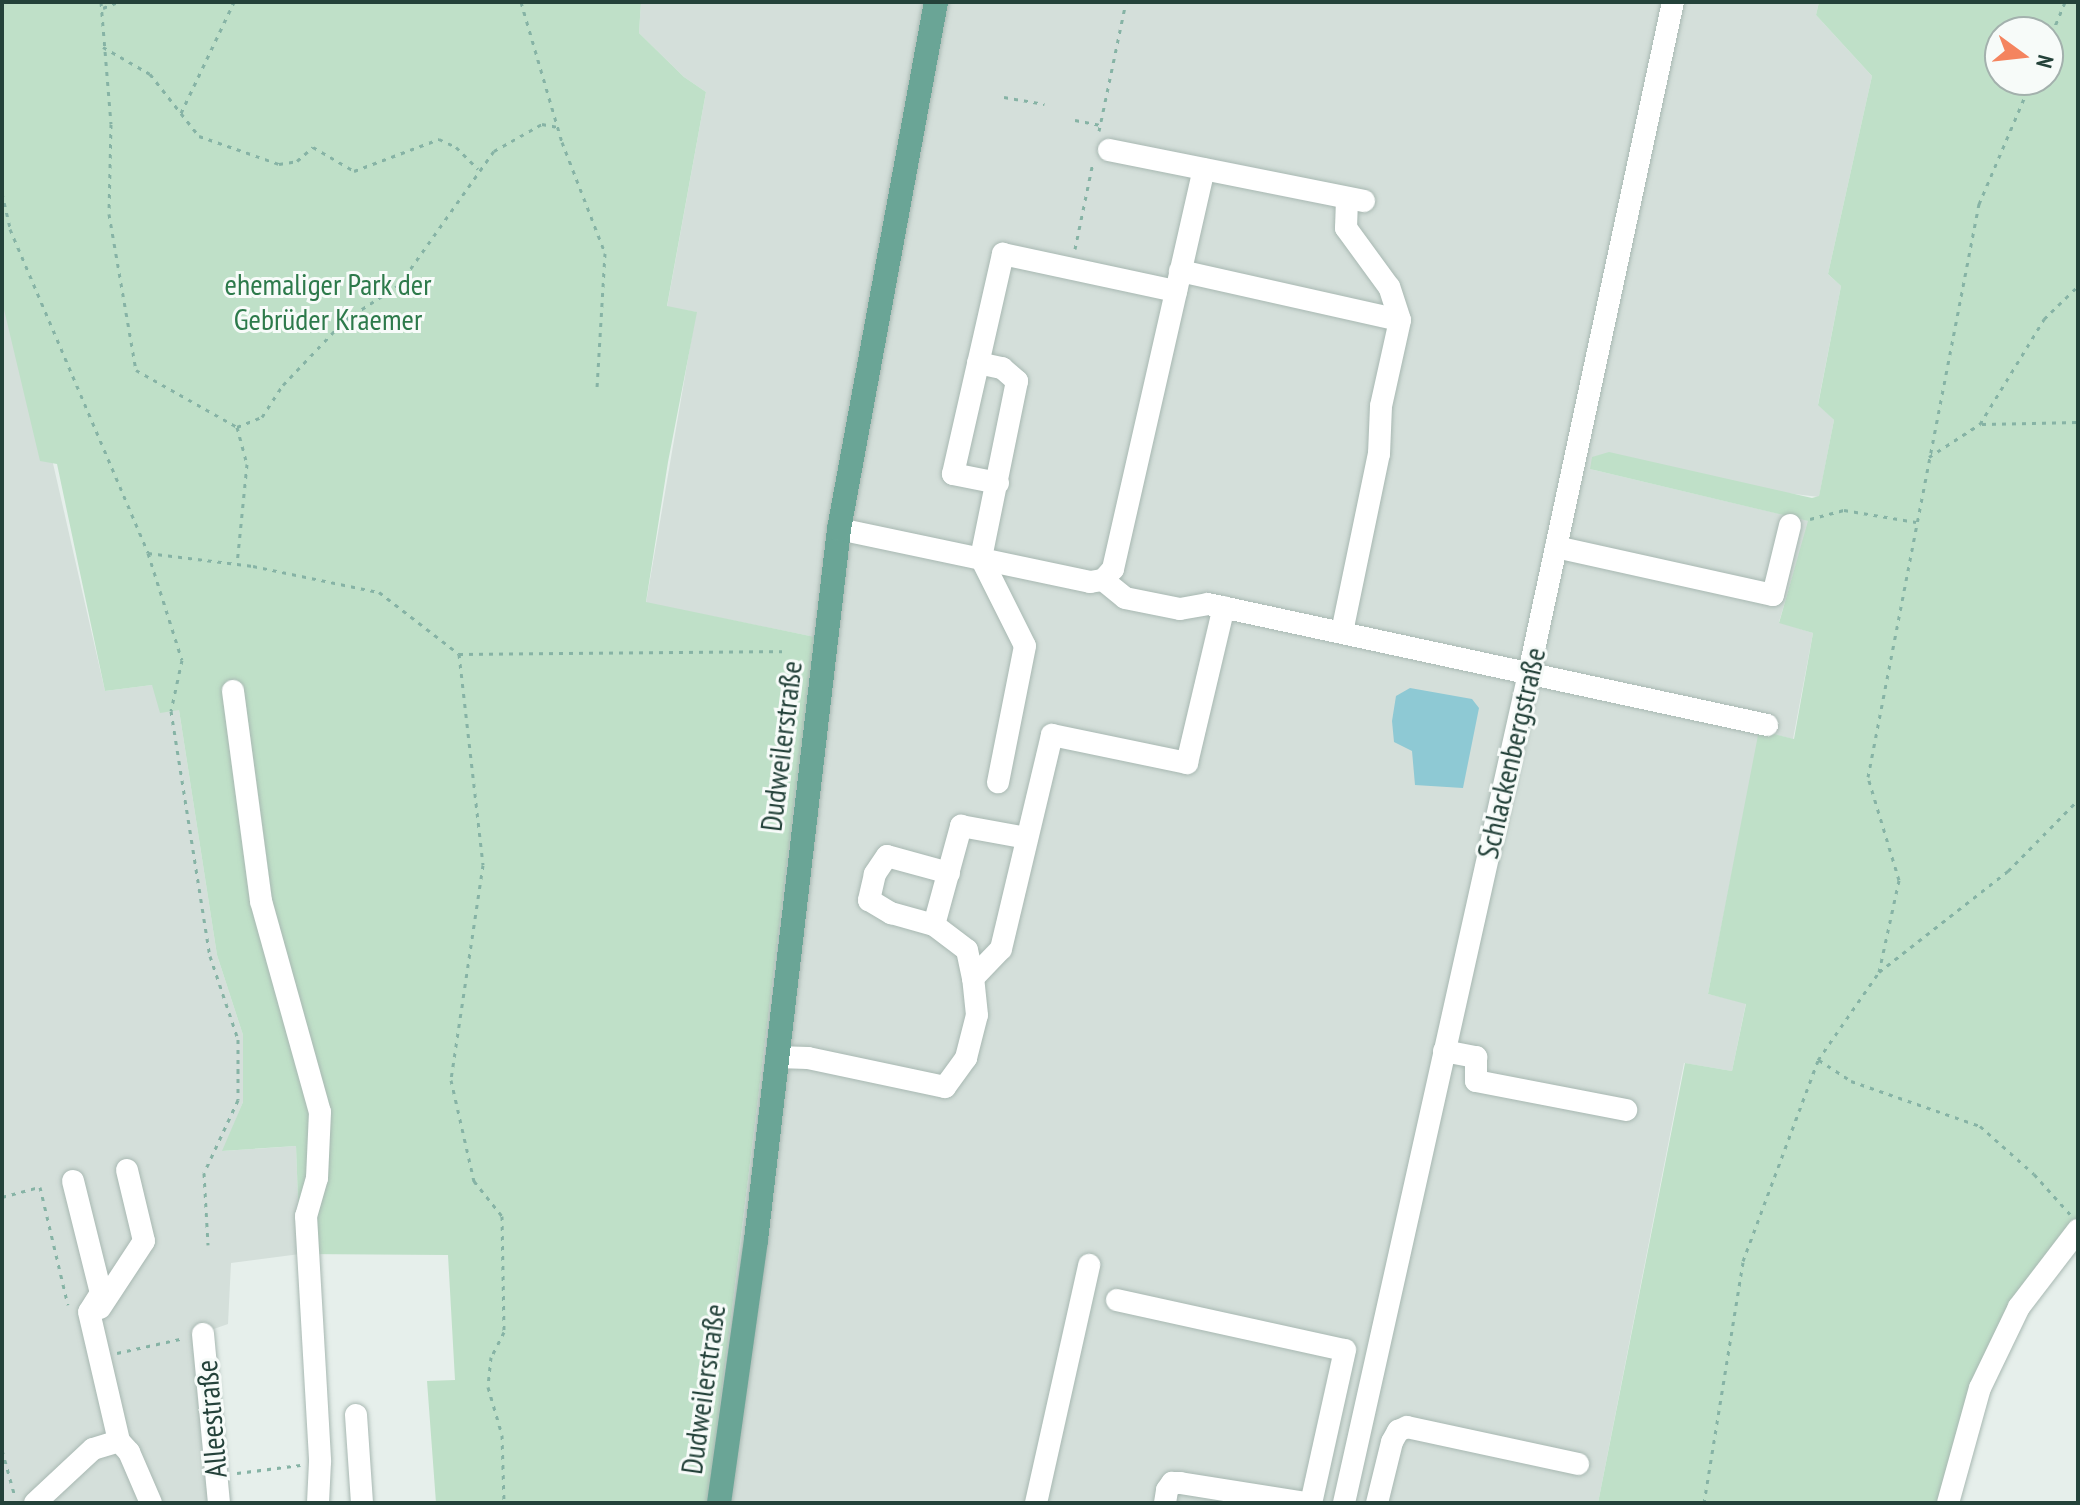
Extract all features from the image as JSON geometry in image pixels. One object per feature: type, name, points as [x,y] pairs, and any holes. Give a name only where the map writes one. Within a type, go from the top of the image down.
[{"type":"main road","name":"Dudweilerstraße","points":[[719,1503],[756,1240],[839,529],[912,146],[936,2]]},
{"type":"street","name":"Schlackenbergstraße","points":[[1344,1503],[1529,673],[1673,2]]},
{"type":"street","points":[[1109,150],[1356,200],[1346,228],[1389,287],[1400,320],[1381,406],[1379,454],[1342,632]]},
{"type":"street","points":[[839,529],[1090,582],[1103,580],[1113,569],[1204,169]]},
{"type":"street","points":[[998,483],[953,474],[1003,254],[1400,320]]},
{"type":"street","points":[[978,363],[1002,368],[1017,381],[981,558],[1025,646],[998,782]]},
{"type":"street","points":[[1556,547],[1773,595],[1790,525]]},
{"type":"street","points":[[1103,580],[1125,598],[1180,609],[1208,604],[1224,607],[1767,725]]},
{"type":"street","points":[[973,978],[1001,949],[1052,735],[1187,763],[1224,607]]},
{"type":"street","points":[[233,691],[261,901],[320,1112],[317,1178],[306,1216],[320,1462],[318,1503]]},
{"type":"street","points":[[934,925],[961,826],[1027,838]]},
{"type":"street","points":[[777,1057],[808,1058],[945,1087],[966,1058],[977,1015],[967,950],[934,925],[891,913],[869,900],[875,874],[887,856],[949,873]]},
{"type":"street","points":[[1444,1051],[1476,1057],[1476,1081],[1626,1110]]},
{"type":"street","points":[[100,1308],[144,1241],[127,1170]]},
{"type":"street","points":[[73,1181],[101,1293],[89,1312],[119,1441],[129,1452],[151,1503]]},
{"type":"street","points":[[1948,1503],[1955,1466],[1986,1374],[2019,1307],[2078,1230]]},
{"type":"street","points":[[1036,1503],[1089,1265]]},
{"type":"street","points":[[1117,1300],[1345,1350],[1304,1503],[1220,1498],[1172,1483],[1167,1490],[1165,1503]]},
{"type":"street","name":"Alleestraße","points":[[203,1334],[219,1503]]},
{"type":"street","points":[[356,1415],[362,1503]]},
{"type":"street","points":[[1377,1503],[1392,1442],[1398,1431],[1407,1427],[1578,1464]]},
{"type":"street","points":[[35,1503],[93,1449],[119,1441]]},
{"type":"path","points":[[101,2],[111,124],[109,214],[136,370],[237,427],[247,464],[237,564]]},
{"type":"path","points":[[101,9],[118,2]]},
{"type":"path","points":[[181,113],[234,2]]},
{"type":"path","points":[[521,2],[558,127],[605,253],[597,388]]},
{"type":"path","points":[[103,47],[150,74],[199,136],[279,164],[297,161],[313,147],[354,171],[439,139],[456,147],[479,170]]},
{"type":"path","points":[[1879,972],[1899,880],[1868,777],[1979,204],[2025,96]]},
{"type":"path","points":[[1004,97],[1044,104]]},
{"type":"path","points":[[1075,120],[1101,125]]},
{"type":"path","points":[[237,427],[262,417],[283,385],[345,320],[399,285],[494,151],[542,124],[558,127]]},
{"type":"path","points":[[2,193],[10,229],[148,553],[182,660],[171,711],[210,956],[238,1039],[238,1100],[204,1173],[208,1245]]},
{"type":"path","points":[[1929,457],[1980,424],[2044,319],[2078,286]]},
{"type":"path","points":[[1980,424],[2078,422]]},
{"type":"path","points":[[1790,525],[1844,510],[1916,522]]},
{"type":"path","points":[[148,553],[237,564],[379,592],[459,654],[782,651]]},
{"type":"path","points":[[459,654],[483,865],[451,1080],[474,1181],[502,1216],[504,1332],[491,1357],[488,1387],[502,1435],[504,1503]]},
{"type":"path","points":[[1704,1503],[1743,1261],[1818,1060],[1879,972],[2008,871],[2078,800]]},
{"type":"path","points":[[1818,1060],[1851,1081],[1980,1126],[2034,1174],[2078,1223]]},
{"type":"path","points":[[2,1197],[40,1187],[69,1308]]},
{"type":"path","points":[[100,1357],[203,1334]]},
{"type":"path","points":[[2,1450],[17,1503]]},
{"type":"path","points":[[216,1476],[289,1467]]},
{"type":"shaded area","points":[[641,2],[1819,2],[1816,15],[1872,76],[1828,274],[1841,286],[1818,404],[1834,420],[1819,497],[1590,469],[1809,521],[1779,622],[1813,633],[1793,739],[1760,731],[1708,994],[1746,1003],[1732,1071],[1684,1063],[1598,1503],[708,1503],[815,637],[646,603],[696,312],[667,307],[706,92],[684,77],[639,33]]},
{"type":"shaded area","points":[[2,240],[105,691],[152,685],[179,710],[217,955],[243,1035],[243,1102],[223,1151],[296,1146],[300,1254],[231,1263],[228,1324],[208,1331],[219,1503],[2,1503]]},
{"type":"green space","name":"ehemaliger Park der Gebrüder Kraemer","points":[[2,2],[641,2],[639,33],[684,77],[706,92],[667,306],[697,312],[668,462],[646,602],[815,637],[708,1503],[436,1503],[427,1381],[455,1380],[448,1255],[300,1254],[296,1146],[222,1151],[243,1102],[243,1035],[217,955],[179,710],[160,713],[152,685],[105,691],[57,464],[40,461],[2,301]]},
{"type":"green space","points":[[1819,2],[2078,2],[2078,1223],[2016,1305],[1945,1503],[1598,1503],[1685,1063],[1732,1071],[1746,1004],[1708,994],[1759,730],[1794,739],[1813,633],[1779,623],[1808,521],[1590,469],[1592,457],[1609,452],[1812,498],[1819,496],[1834,420],[1818,405],[1841,286],[1828,274],[1872,76],[1816,15]]},
{"type":"water","points":[[1410,688],[1472,699],[1479,708],[1463,788],[1415,785],[1412,751],[1394,742],[1392,721],[1396,696]]}]
